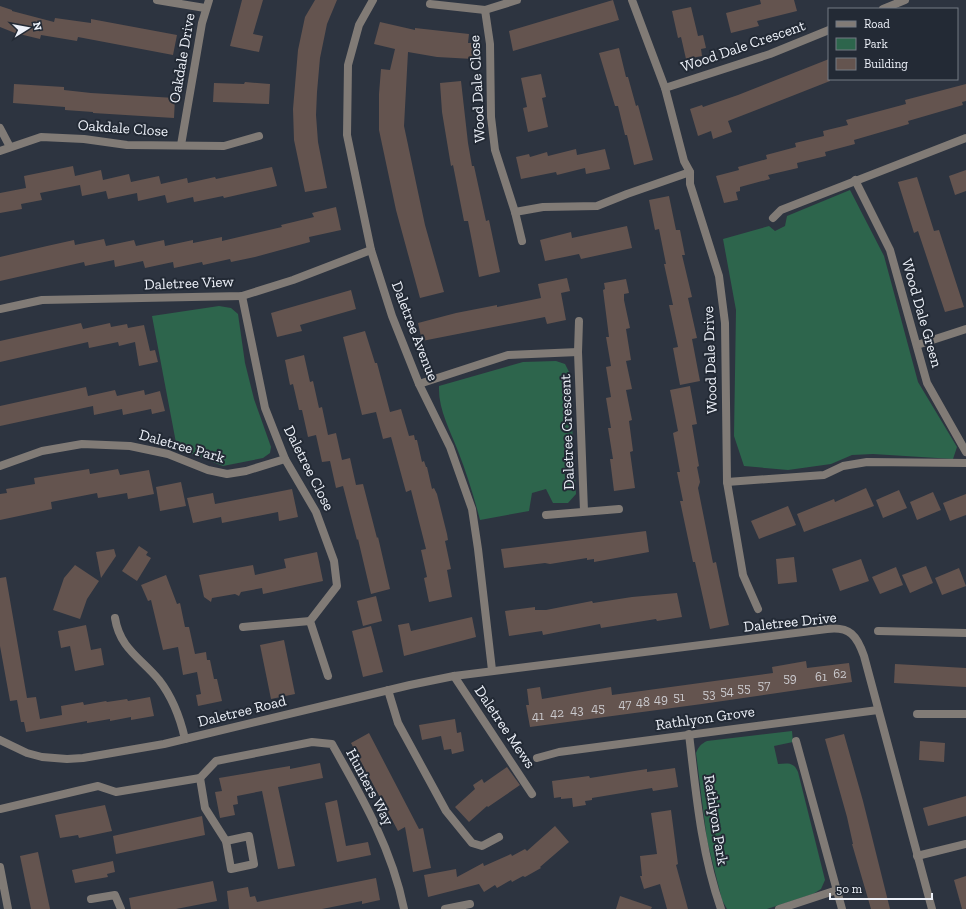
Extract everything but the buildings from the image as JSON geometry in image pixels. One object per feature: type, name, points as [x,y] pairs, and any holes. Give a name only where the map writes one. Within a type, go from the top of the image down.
[{"type":"street","points":[[157,0],[205,8]]},
{"type":"street","name":"Oakdale Drive","points":[[181,146],[205,8],[209,0]]},
{"type":"street","name":"Daletree Avenue","points":[[373,0],[359,25],[348,65],[347,134],[372,250],[392,316],[419,384],[450,447],[472,509],[492,670]]},
{"type":"street","points":[[430,4],[485,10],[518,0]]},
{"type":"street","name":"Wood Dale Drive","points":[[632,0],[665,88],[684,161],[690,172],[690,184],[719,276],[726,323],[727,482],[743,574],[758,609]]},
{"type":"street","points":[[885,8],[905,0]]},
{"type":"street","name":"Wood Dale Close","points":[[485,10],[490,44],[491,118],[495,150],[516,212],[522,241]]},
{"type":"street","name":"Wood Dale Crescent","points":[[665,88],[770,54],[828,30]]},
{"type":"street","points":[[0,128],[10,147]]},
{"type":"street","name":"Oakdale Close","points":[[0,151],[41,137],[84,139],[127,145],[224,146],[259,136]]},
{"type":"street","points":[[773,218],[781,210],[966,138]]},
{"type":"street","points":[[516,212],[544,207],[597,206],[690,172]]},
{"type":"street","name":"Wood Dale Green","points":[[855,180],[890,250],[927,383],[966,452]]},
{"type":"street","name":"Daletree View","points":[[0,309],[42,300],[242,296],[293,280],[372,250]]},
{"type":"street","name":"Daletree Close","points":[[242,296],[265,408],[285,459],[316,512],[334,561],[337,586],[310,621]]},
{"type":"street","name":"Daletree Crescent","points":[[579,321],[578,352],[584,511]]},
{"type":"street","points":[[917,345],[966,329]]},
{"type":"street","name":"Daletree Crescent","points":[[419,384],[508,355],[578,352]]},
{"type":"street","name":"Daletree Park","points":[[0,466],[42,451],[82,444],[130,446],[168,454],[208,470],[227,474],[246,471],[285,459]]},
{"type":"street","points":[[727,482],[824,474],[843,466],[867,462],[966,463]]},
{"type":"street","name":"Daletree Crescent","points":[[546,515],[619,509]]},
{"type":"street","points":[[115,618],[117,630],[134,656],[159,680],[179,712],[185,739]]},
{"type":"street","points":[[243,627],[310,621],[328,676]]},
{"type":"street","name":"Daletree Drive","points":[[492,670],[835,628],[852,633],[860,644],[932,909]]},
{"type":"street","points":[[878,630],[966,633]]},
{"type":"street","name":"Daletree Road","points":[[0,740],[26,753],[42,757],[67,759],[100,755],[185,739],[388,690],[454,676],[492,670]]},
{"type":"street","name":"Daletree Mews","points":[[454,676],[532,794]]},
{"type":"street","points":[[388,690],[398,723],[446,811],[472,843],[482,846],[499,837]]},
{"type":"street","name":"Rathlyon Grove","points":[[537,758],[559,752],[878,710]]},
{"type":"street","points":[[917,714],[966,714]]},
{"type":"street","name":"Rathlyon Park","points":[[690,734],[701,834],[706,860],[721,909]]},
{"type":"street","points":[[796,741],[842,909]]},
{"type":"street","name":"Hunters Way","points":[[200,778],[216,761],[312,742],[332,744],[364,799],[391,858],[404,909]]},
{"type":"street","points":[[0,809],[98,786],[116,792],[200,778],[205,808],[226,841],[231,869],[254,864],[249,836],[226,841]]},
{"type":"street","points":[[917,856],[966,844]]},
{"type":"street","points":[[0,867],[8,909]]},
{"type":"street","points":[[779,909],[837,890]]},
{"type":"street","points":[[91,899],[115,895],[121,909]]},
{"type":"street","points":[[445,909],[470,904]]},
{"type":"green space","points":[[850,190],[884,256],[918,382],[957,447],[953,459],[873,454],[852,455],[831,464],[788,470],[744,466],[734,436],[736,310],[723,239],[769,226],[775,231],[785,226],[787,216]]},
{"type":"green space","points":[[219,306],[231,308],[238,314],[245,363],[254,399],[271,447],[270,453],[263,458],[223,466],[177,448],[152,316]]},
{"type":"green space","points":[[556,361],[565,364],[569,372],[576,494],[568,503],[553,503],[546,489],[532,493],[529,511],[480,520],[464,468],[442,411],[439,386],[523,362]]},
{"type":"green space","points":[[792,731],[793,742],[774,746],[778,764],[785,763],[793,765],[798,772],[825,880],[821,889],[813,894],[767,909],[727,909],[722,900],[707,840],[696,753],[700,746],[707,741]]}]
